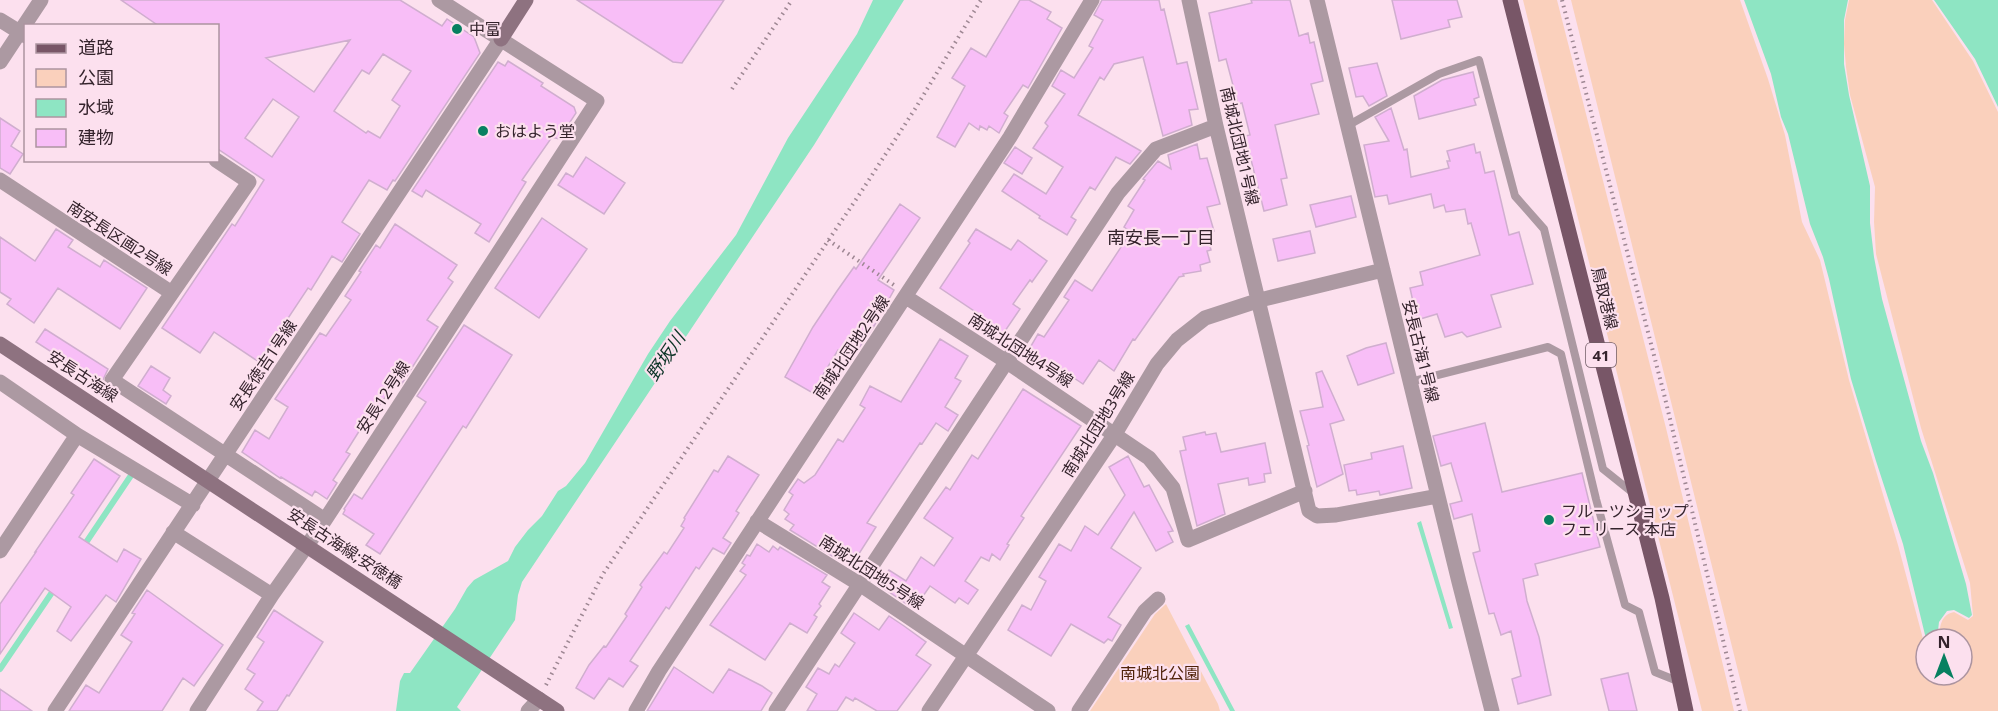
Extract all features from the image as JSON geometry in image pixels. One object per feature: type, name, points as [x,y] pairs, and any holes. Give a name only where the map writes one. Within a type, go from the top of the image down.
[{"type":"main road","name":"鳥取港線","points":[[1510,0],[1636,496],[1686,711]]},
{"type":"street","points":[[29,24],[41,0]]},
{"type":"street","points":[[440,0],[501,39],[526,0]]},
{"type":"street","name":"南城北団地2号線","points":[[636,711],[659,671],[1010,137],[1092,0]]},
{"type":"street","name":"南城北団地1号線","points":[[1189,0],[1216,126],[1260,300],[1309,511],[1317,516],[1325,517],[1438,496]]},
{"type":"street","name":"安長古海1号線","points":[[1317,0],[1492,711]]},
{"type":"street","points":[[0,20],[23,35],[0,62]]},
{"type":"street","name":"安長12号線","points":[[197,711],[272,595],[325,520],[597,101],[501,39]]},
{"type":"street","name":"安長徳吉1号線","points":[[55,711],[501,39]]},
{"type":"street","points":[[776,711],[1118,193],[1156,149],[1216,126]]},
{"type":"street","points":[[172,293],[249,182],[219,162]]},
{"type":"street","name":"南安長区画2号線","points":[[0,180],[172,293],[112,380],[225,454]]},
{"type":"street","name":"南城北団地3号線","points":[[929,711],[1115,434],[1157,364],[1177,340],[1205,318],[1260,300],[1383,270]]},
{"type":"street","name":"南城北団地4号線","points":[[907,296],[1144,454],[1166,477],[1173,488],[1188,540],[1305,492]]},
{"type":"street","name":"安長古海線","points":[[0,344],[146,439]]},
{"type":"street","points":[[0,382],[78,435],[193,505]]},
{"type":"street","points":[[0,551],[78,435]]},
{"type":"street","name":"安長古海線;安徳橋","points":[[146,439],[539,699]]},
{"type":"street","points":[[225,454],[325,520]]},
{"type":"street","name":"南城北団地5号線","points":[[757,521],[861,585],[1048,711]]},
{"type":"street","points":[[173,532],[272,595]]},
{"type":"street","points":[[1079,711],[1145,611],[1158,599]]},
{"type":"street","points":[[528,711],[539,699],[557,711]]},
{"type":"lane","points":[[1347,126],[1439,74],[1479,60],[1515,196],[1544,229],[1603,469],[1636,496]]},
{"type":"lane","points":[[1410,382],[1548,347],[1561,354],[1596,499],[1625,605],[1639,612],[1655,672],[1680,682]]},
{"type":"path","points":[[732,89],[792,0]]},
{"type":"path","points":[[539,699],[603,574],[915,108],[981,0]]},
{"type":"path","points":[[1562,0],[1661,382],[1740,711]]},
{"type":"path","points":[[828,240],[907,296]]},
{"type":"green space","points":[[1523,0],[1557,0],[1666,428],[1734,711],[1702,711]]},
{"type":"green space","points":[[1571,0],[1740,0],[1785,135],[1802,222],[1820,260],[1849,380],[1920,627],[1914,627],[1914,687],[1974,687],[1974,627],[1941,627],[1943,619],[1954,612],[1968,620],[1973,616],[1970,583],[1921,428],[1876,254],[1875,187],[1850,95],[1844,44],[1849,0],[1932,0],[1973,61],[1998,112],[1998,711],[1748,711]]},
{"type":"green space","name":"南城北公園","points":[[1166,604],[1220,711],[1090,711],[1155,614]]},
{"type":"water","name":"野坂川","points":[[873,0],[904,0],[814,145],[522,582],[515,620],[457,707],[461,711],[396,711],[400,681],[404,673],[410,673],[467,588],[474,580],[508,561],[515,547],[542,516],[558,491],[566,486],[585,463],[648,354],[670,321],[736,235],[788,138],[857,34]]},
{"type":"water","points":[[1744,0],[1848,0],[1844,20],[1844,64],[1870,186],[1870,223],[1882,299],[1921,441],[1933,473],[1966,584],[1972,615],[1969,618],[1954,610],[1947,611],[1939,622],[1938,627],[1923,627],[1903,544],[1851,379],[1829,279],[1810,224],[1771,74]]},
{"type":"water","points":[[1934,0],[1998,0],[1998,107],[1975,59]]},
{"type":"water","points":[[1421,521],[1453,628],[1449,629],[1417,523]]},
{"type":"water","points":[[1189,624],[1235,711],[1230,711],[1185,626]]},
{"type":"building","points":[[121,0],[400,0],[442,26],[447,19],[474,37],[480,53],[395,181],[393,180],[387,190],[369,180],[342,222],[360,234],[342,262],[332,256],[311,290],[308,288],[259,362],[214,332],[200,353],[162,328],[232,224],[235,226],[264,180],[219,150],[219,24],[156,24]],"holes":[[[350,40],[314,92],[266,58]],[[383,54],[411,71],[392,100],[400,106],[380,138],[368,131],[366,133],[334,111],[362,70],[369,74]],[[273,99],[299,117],[272,157],[245,138]]]},
{"type":"building","points":[[577,0],[724,0],[682,63],[673,62]]},
{"type":"building","points":[[1020,0],[1029,0],[1051,12],[1047,19],[1062,28],[1028,88],[1023,85],[1004,113],[1008,116],[999,133],[989,126],[987,130],[980,126],[979,130],[969,123],[955,147],[937,137],[965,86],[952,78],[971,48],[986,57]]},
{"type":"building","points":[[1102,0],[1159,0],[1161,10],[1164,9],[1177,64],[1187,62],[1198,109],[1189,110],[1192,125],[1163,136],[1143,57],[1114,64],[1104,80],[1100,77],[1078,115],[1141,151],[1130,164],[1116,157],[1095,190],[1090,187],[1071,217],[1076,220],[1067,235],[1002,191],[1014,174],[1046,194],[1063,167],[1033,148],[1048,126],[1045,123],[1065,94],[1052,86],[1061,70],[1074,78],[1093,48],[1089,46],[1103,20],[1094,15]]},
{"type":"building","points":[[1251,0],[1290,0],[1299,36],[1308,33],[1310,43],[1314,42],[1323,81],[1311,84],[1319,114],[1275,125],[1287,178],[1281,179],[1287,205],[1264,211],[1245,136],[1250,135],[1242,103],[1238,104],[1226,59],[1219,61],[1209,13],[1252,3]]},
{"type":"building","points":[[1392,0],[1457,0],[1462,17],[1448,20],[1450,27],[1401,39]]},
{"type":"building","points":[[508,61],[543,83],[541,86],[574,107],[576,113],[559,139],[552,137],[522,180],[526,182],[489,242],[475,233],[481,224],[426,190],[422,197],[412,191],[498,62],[505,66]]},
{"type":"building","points":[[1377,63],[1387,96],[1369,106],[1363,96],[1356,97],[1349,68]]},
{"type":"building","points":[[1473,72],[1479,97],[1474,99],[1476,105],[1419,119],[1414,96],[1442,80]]},
{"type":"building","points":[[1391,108],[1404,150],[1407,149],[1411,177],[1449,168],[1447,161],[1450,161],[1447,151],[1474,144],[1476,153],[1480,152],[1485,173],[1494,171],[1509,235],[1519,232],[1533,284],[1491,295],[1501,327],[1467,337],[1462,332],[1445,337],[1437,314],[1417,320],[1410,288],[1423,285],[1420,272],[1480,255],[1465,209],[1446,212],[1444,205],[1434,208],[1431,194],[1389,204],[1387,195],[1375,197],[1364,145],[1389,141],[1375,117]]},
{"type":"building","points":[[0,118],[20,131],[11,146],[23,154],[10,174],[0,168]]},
{"type":"building","points":[[1197,144],[1200,159],[1207,158],[1220,204],[1207,207],[1214,231],[1207,234],[1211,250],[1207,251],[1210,262],[1200,265],[1201,271],[1183,274],[1184,276],[1179,277],[1135,340],[1133,339],[1114,371],[1099,360],[1083,384],[1056,366],[1052,372],[1033,360],[1035,356],[1028,351],[1038,334],[1044,337],[1069,300],[1064,297],[1075,280],[1092,291],[1131,232],[1124,227],[1134,210],[1128,206],[1145,180],[1143,179],[1158,161],[1171,169],[1168,155]]},
{"type":"building","points":[[1015,147],[1032,158],[1022,174],[1004,163]]},
{"type":"building","points":[[586,157],[625,183],[604,214],[558,185],[566,173],[573,177]]},
{"type":"building","points":[[1351,196],[1356,217],[1316,227],[1310,205]]},
{"type":"building","points":[[900,204],[920,218],[878,280],[894,290],[874,326],[852,358],[838,350],[821,378],[826,381],[818,396],[785,377],[813,327]]},
{"type":"building","points":[[542,218],[587,249],[539,318],[495,288]]},
{"type":"building","points":[[395,224],[457,265],[448,278],[453,282],[427,320],[438,327],[401,385],[395,382],[374,414],[371,412],[346,452],[350,454],[333,480],[337,483],[327,499],[315,491],[312,496],[242,452],[255,430],[269,439],[288,407],[275,399],[320,333],[326,336],[351,300],[345,296],[361,272],[359,271],[376,245],[380,248]]},
{"type":"building","points":[[56,229],[73,240],[68,247],[100,267],[104,260],[147,288],[120,329],[58,288],[34,323],[7,304],[11,299],[0,292],[0,237],[35,261]]},
{"type":"building","points":[[976,229],[1011,250],[1018,240],[1047,261],[1013,304],[1020,309],[1003,334],[984,322],[986,319],[940,288],[970,243],[968,241]]},
{"type":"building","points":[[1310,231],[1315,253],[1278,261],[1273,239]]},
{"type":"building","points":[[464,325],[512,355],[466,428],[463,426],[380,554],[366,545],[374,534],[343,514],[344,509],[354,494],[362,499],[426,402],[417,396]]},
{"type":"building","points":[[45,329],[108,369],[101,384],[36,342]]},
{"type":"building","points":[[940,339],[968,356],[955,378],[961,381],[945,407],[958,415],[948,431],[936,423],[922,444],[920,443],[867,523],[876,527],[855,560],[841,551],[837,559],[790,530],[794,525],[785,519],[789,514],[784,510],[793,495],[789,492],[798,479],[804,483],[815,475],[838,439],[843,442],[865,408],[860,405],[870,386],[901,402]]},
{"type":"building","points":[[1386,343],[1394,373],[1358,385],[1347,356]]},
{"type":"building","points":[[151,366],[170,378],[163,390],[171,396],[166,404],[138,386]]},
{"type":"building","points":[[1322,371],[1344,420],[1330,424],[1343,474],[1317,487],[1300,411],[1323,407],[1316,373]]},
{"type":"building","points":[[1023,389],[1081,426],[1021,516],[1024,518],[1007,544],[1009,545],[1000,560],[992,554],[989,561],[981,557],[965,581],[978,590],[968,604],[959,598],[955,603],[930,586],[914,609],[879,585],[889,570],[906,581],[921,557],[934,566],[953,538],[924,518],[946,487],[950,490],[972,455],[978,459]]},
{"type":"building","points":[[1485,423],[1502,492],[1582,473],[1600,547],[1535,564],[1538,575],[1523,579],[1527,601],[1539,637],[1551,695],[1518,704],[1512,679],[1521,676],[1511,631],[1501,635],[1494,613],[1489,614],[1473,553],[1480,551],[1472,514],[1454,519],[1450,504],[1462,501],[1451,463],[1441,466],[1433,436]]},
{"type":"building","points":[[1205,432],[1206,435],[1216,433],[1221,452],[1265,443],[1271,473],[1264,474],[1265,482],[1249,485],[1248,478],[1218,484],[1225,514],[1197,526],[1180,451],[1186,450],[1183,437]]},
{"type":"building","points":[[1403,446],[1412,488],[1380,495],[1379,491],[1357,495],[1356,490],[1349,491],[1344,465],[1372,459],[1371,453]]},
{"type":"building","points":[[728,456],[759,475],[736,511],[739,513],[723,538],[731,543],[724,554],[713,548],[699,569],[696,567],[669,609],[666,607],[630,661],[638,666],[623,687],[609,678],[594,699],[576,688],[589,665],[604,646],[606,647],[627,616],[625,614],[642,587],[640,585],[664,552],[667,554],[684,528],[681,526],[684,518],[714,470],[718,472]]},
{"type":"building","points":[[1128,456],[1144,487],[1149,485],[1173,531],[1168,532],[1173,542],[1156,551],[1134,512],[1111,548],[1141,568],[1108,617],[1121,625],[1112,641],[1108,639],[1104,643],[1071,624],[1051,656],[1008,630],[1022,605],[1031,610],[1046,581],[1039,577],[1059,544],[1071,551],[1085,526],[1098,535],[1125,495],[1109,467]]},
{"type":"building","points":[[94,459],[120,476],[79,537],[117,562],[124,549],[141,559],[116,602],[106,595],[71,641],[57,631],[71,607],[45,588],[0,654],[0,604],[74,495],[71,493]]},
{"type":"building","points":[[757,544],[769,552],[773,546],[778,550],[780,547],[827,575],[822,582],[830,587],[819,604],[821,606],[814,615],[817,617],[807,633],[790,623],[765,660],[710,625],[746,575],[740,571],[745,565],[742,563],[747,555],[750,556]]},
{"type":"building","points":[[147,590],[223,645],[194,686],[183,678],[162,711],[69,711],[86,685],[99,693],[132,642],[121,635]]},
{"type":"building","points":[[274,610],[323,642],[277,711],[257,711],[263,702],[245,689],[255,674],[247,669],[264,642],[257,637]]},
{"type":"building","points":[[854,613],[879,630],[889,616],[904,626],[926,642],[916,655],[931,665],[897,711],[877,711],[855,698],[853,701],[846,697],[837,711],[807,711],[817,694],[806,687],[818,668],[829,674],[835,664],[839,667],[855,643],[841,633]]},
{"type":"building","points":[[674,667],[713,693],[729,669],[772,693],[761,711],[647,711]]},
{"type":"building","points":[[1628,673],[1637,711],[1609,711],[1601,679]]},
{"type":"building","points":[[0,689],[32,711],[0,711]]},
{"type":"waterway","points":[[83,547],[132,474]]},
{"type":"waterway","points":[[0,669],[55,588]]},
{"type":"place","name":"中富","points":[[457,29]]},
{"type":"place","name":"おはよう堂","points":[[483,131]]},
{"type":"place","name":"フルーツショップ フェリース 本店","points":[[1549,520]]},
{"type":"district","name":"南安長一丁目","points":[[1161,237]]}]
